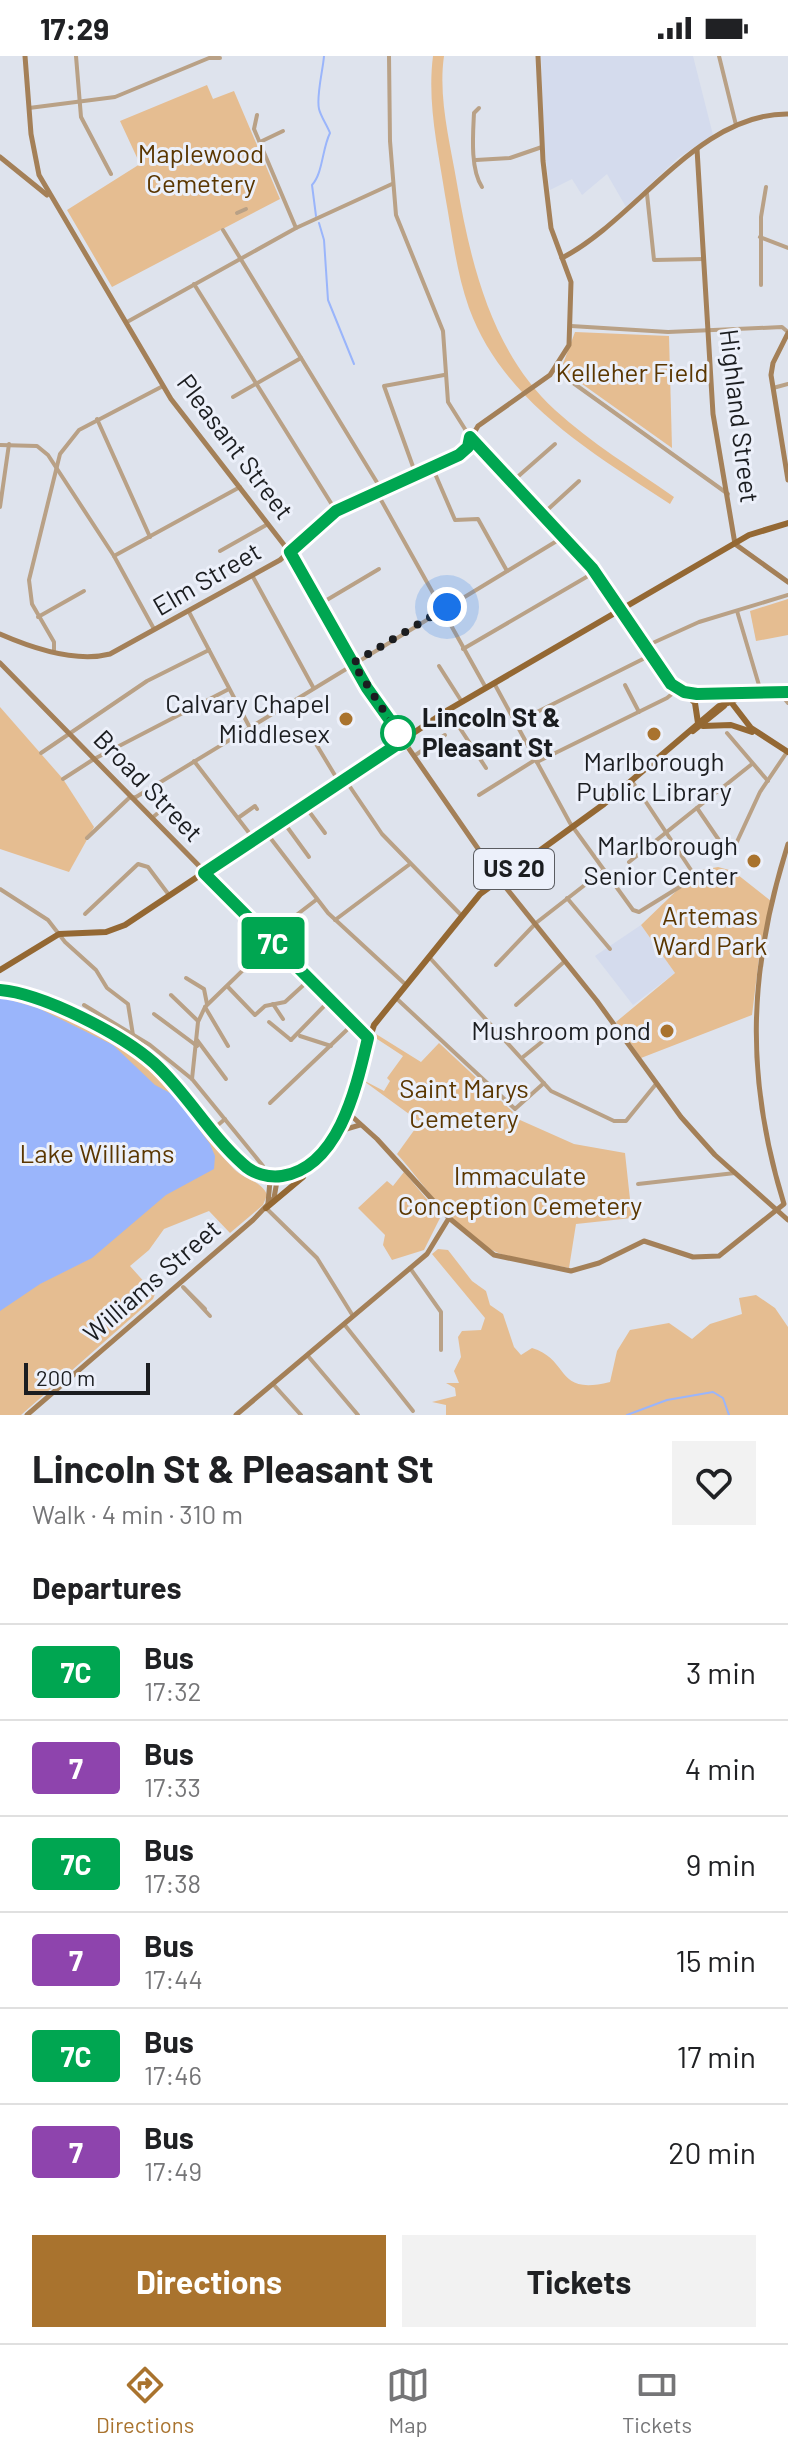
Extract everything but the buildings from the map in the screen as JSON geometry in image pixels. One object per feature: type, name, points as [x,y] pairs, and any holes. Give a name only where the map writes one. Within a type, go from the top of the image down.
[{"type":"main road","points":[[0,970],[61,934],[113,930],[448,710],[758,531],[788,523]]},
{"type":"main road","points":[[681,690],[695,703],[700,724],[731,725],[763,737]]},
{"type":"main road","points":[[727,704],[748,726],[788,752]]},
{"type":"main road","name":"US 20","points":[[308,1170],[336,1132],[346,1111],[368,1038],[405,984],[462,916],[499,879],[573,828],[727,704]]},
{"type":"main road","points":[[0,990],[40,1001],[124,1041],[171,1079],[219,1140],[250,1170],[273,1180],[308,1170]]},
{"type":"main road","name":"US 20","points":[[273,1180],[294,1173],[316,1159]]},
{"type":"main road","points":[[266,1208],[308,1170]]},
{"type":"street","name":"Pleasant Street","points":[[25,56],[34,160],[56,205],[163,386],[290,552],[353,663],[499,879],[565,960],[656,1084],[710,1149],[788,1220]]},
{"type":"street","points":[[76,56],[81,117],[111,174]]},
{"type":"street","points":[[389,56],[392,184],[401,231],[443,331],[444,375],[451,413],[475,444],[514,480],[595,572],[651,655],[681,690]]},
{"type":"street","points":[[459,455],[487,419],[555,370],[569,345],[571,282],[551,228],[542,147],[538,56]]},
{"type":"street","points":[[719,56],[736,125]]},
{"type":"street","points":[[29,108],[115,97],[209,58],[220,58]]},
{"type":"street","points":[[479,108],[474,119],[477,179],[482,187]]},
{"type":"street","points":[[562,258],[594,240],[697,149],[736,125],[761,116],[788,114]]},
{"type":"street","points":[[257,115],[254,129],[296,228]]},
{"type":"street","points":[[260,142],[283,131]]},
{"type":"street","points":[[476,160],[510,158],[542,147]]},
{"type":"street","name":"Highland Street","points":[[697,149],[713,414],[735,544]]},
{"type":"street","points":[[0,157],[56,205]]},
{"type":"street","points":[[127,322],[296,228],[392,184]]},
{"type":"street","points":[[761,285],[760,237],[766,187]]},
{"type":"street","points":[[647,194],[654,260],[704,259]]},
{"type":"street","points":[[237,213],[246,209]]},
{"type":"street","points":[[223,230],[378,490],[486,688]]},
{"type":"street","points":[[760,237],[788,248]]},
{"type":"street","points":[[194,284],[336,511]]},
{"type":"street","points":[[571,326],[648,332],[782,327],[788,333],[773,363],[773,388],[788,478]]},
{"type":"street","points":[[233,397],[301,358]]},
{"type":"street","points":[[555,370],[728,494]]},
{"type":"street","points":[[416,475],[386,385],[444,375]]},
{"type":"street","points":[[773,388],[788,384]]},
{"type":"street","points":[[54,651],[54,642],[32,604],[29,580],[56,465],[71,438],[97,419],[163,386]]},
{"type":"street","points":[[97,419],[150,537]]},
{"type":"street","points":[[0,507],[9,444]]},
{"type":"street","name":"Elm Street","points":[[0,634],[54,651],[100,657],[155,631],[253,577],[290,552],[336,511],[378,490],[433,469],[475,444]]},
{"type":"street","points":[[514,480],[555,444]]},
{"type":"street","points":[[0,445],[37,446],[56,465],[114,556],[155,631]]},
{"type":"street","points":[[459,455],[474,452],[490,456]]},
{"type":"street","points":[[433,469],[455,520],[478,519],[507,571]]},
{"type":"street","points":[[544,513],[579,481]]},
{"type":"street","points":[[114,556],[240,487]]},
{"type":"street","points":[[220,551],[268,524]]},
{"type":"street","points":[[87,838],[132,798],[565,536]]},
{"type":"street","points":[[735,544],[788,582]]},
{"type":"street","points":[[320,604],[379,569]]},
{"type":"street","points":[[463,649],[595,572]]},
{"type":"street","points":[[253,577],[313,687]]},
{"type":"street","points":[[38,617],[84,591]]},
{"type":"street","points":[[646,646],[699,622],[788,595]]},
{"type":"street","points":[[737,611],[761,692]]},
{"type":"street","points":[[189,612],[249,726]]},
{"type":"street","points":[[41,753],[147,681],[209,650]]},
{"type":"street","points":[[515,723],[651,655]]},
{"type":"street","name":"Broad Street","points":[[0,663],[368,1038]]},
{"type":"street","points":[[439,666],[462,702]]},
{"type":"street","points":[[494,683],[573,828],[633,910],[639,912],[690,878],[689,865],[632,781]]},
{"type":"street","points":[[625,685],[639,712]]},
{"type":"street","points":[[63,779],[94,759],[229,689]]},
{"type":"street","points":[[479,795],[536,761],[681,690],[717,695],[788,692]]},
{"type":"street","points":[[717,695],[727,704],[761,692]]},
{"type":"street","points":[[779,692],[788,703]]},
{"type":"street","points":[[448,710],[486,768]]},
{"type":"street","points":[[727,733],[768,781]]},
{"type":"street","points":[[310,734],[382,834],[462,916]]},
{"type":"street","points":[[414,756],[445,735]]},
{"type":"street","points":[[697,808],[728,849],[735,846],[768,781],[788,752]]},
{"type":"street","points":[[194,761],[253,838]]},
{"type":"street","points":[[629,862],[752,764]]},
{"type":"street","points":[[304,804],[325,833]]},
{"type":"street","points":[[238,818],[255,806],[257,809]]},
{"type":"street","points":[[152,818],[165,807]]},
{"type":"street","points":[[282,820],[309,857]]},
{"type":"street","points":[[265,831],[335,920],[405,984]]},
{"type":"street","points":[[346,1111],[449,1218],[494,1255],[564,1271],[599,1263],[644,1241],[697,1258],[719,1256],[784,1204],[762,1119],[753,1047],[761,961],[788,844]]},
{"type":"street","points":[[85,914],[138,864],[148,867],[170,895]]},
{"type":"street","points":[[335,920],[411,864]]},
{"type":"street","points":[[496,965],[536,923],[604,870]]},
{"type":"street","points":[[0,889],[32,908],[61,934],[130,1009],[133,1035]]},
{"type":"street","points":[[567,898],[610,949]]},
{"type":"street","points":[[192,1079],[198,1021],[206,1006],[228,987],[270,940],[317,899]]},
{"type":"street","points":[[429,956],[551,1091],[619,1121],[626,1121],[656,1084]]},
{"type":"street","points":[[516,1005],[565,960]]},
{"type":"street","points":[[186,978],[204,989],[206,1006],[228,1046]]},
{"type":"street","points":[[228,987],[255,1015],[273,1004],[285,1002],[309,980]]},
{"type":"street","points":[[171,995],[198,1021]]},
{"type":"street","points":[[395,997],[515,1109],[544,1083]]},
{"type":"street","points":[[291,1040],[329,1001]]},
{"type":"street","points":[[273,1004],[283,1019]]},
{"type":"street","points":[[84,1005],[133,1035],[192,1079],[263,1166]]},
{"type":"street","points":[[154,1014],[197,1046]]},
{"type":"street","points":[[269,1022],[291,1040]]},
{"type":"street","points":[[270,1103],[352,1025]]},
{"type":"street","points":[[299,1030],[300,1036]]},
{"type":"street","points":[[291,1040],[300,1036],[331,1046]]},
{"type":"street","points":[[523,1057],[548,1037]]},
{"type":"street","points":[[197,1040],[226,1079]]},
{"type":"street","points":[[212,1130],[225,1119]]},
{"type":"street","points":[[336,1132],[360,1125]]},
{"type":"street","points":[[638,1184],[736,1173]]},
{"type":"street","points":[[273,1180],[266,1208],[317,1258],[353,1316]]},
{"type":"street","name":"Williams Street","points":[[27,1415],[182,1286],[266,1208]]},
{"type":"street","points":[[238,1415],[431,1249],[449,1218]]},
{"type":"street","points":[[410,1268],[441,1312],[441,1350]]},
{"type":"street","points":[[182,1286],[210,1316]]},
{"type":"street","points":[[344,1324],[413,1411]]},
{"type":"street","points":[[307,1355],[358,1415]]},
{"type":"street","points":[[273,1383],[301,1415]]},
{"type":"shaded area","points":[[541,56],[693,56],[713,135],[678,158],[626,207],[607,174],[582,195],[572,179],[550,190],[544,145]]},
{"type":"shaded area","points":[[641,925],[675,973],[633,1005],[595,956]]},
{"type":"green space","points":[[433,56],[444,56],[448,136],[469,245],[500,334],[533,387],[555,410],[598,445],[674,497],[670,504],[610,465],[553,422],[504,371],[484,341],[469,308],[455,252],[434,126],[431,91]]},
{"type":"green space","name":"Maplewood Cemetery","points":[[207,85],[213,99],[234,91],[280,199],[112,287],[67,210],[140,164],[120,121]]},
{"type":"green space","name":"Kelleher Field","points":[[575,332],[669,336],[672,448],[561,369]]},
{"type":"green space","points":[[788,599],[788,635],[756,641],[750,611]]},
{"type":"green space","points":[[0,707],[63,779],[94,827],[69,872],[0,849]]},
{"type":"green space","name":"Artemas Ward Park","points":[[718,867],[733,871],[771,901],[759,958],[752,1015],[641,1058],[616,1022],[675,973],[641,925],[697,871]]},
{"type":"green space","name":"Lake Williams","points":[[0,998],[45,1009],[69,1019],[137,1060],[172,1091],[234,1169],[265,1190],[267,1195],[263,1205],[230,1233],[209,1211],[164,1229],[149,1250],[130,1266],[155,1294],[153,1299],[21,1415],[0,1415]]},
{"type":"green space","name":"Immaculate Conception Cemetery","points":[[376,1034],[421,1062],[439,1043],[513,1112],[511,1116],[574,1144],[625,1153],[632,1218],[576,1224],[569,1268],[507,1256],[475,1239],[446,1213],[397,1154],[420,1122],[361,1079],[384,1091],[390,1081],[387,1078],[403,1056],[374,1037]]},
{"type":"green space","name":"Saint Marys Cemetery","points":[[404,1172],[441,1216],[424,1250],[392,1260],[383,1245],[385,1235],[358,1208],[387,1181],[393,1186]]},
{"type":"green space","points":[[438,1249],[448,1250],[472,1281],[486,1291],[490,1305],[503,1314],[514,1347],[521,1355],[532,1348],[544,1353],[571,1381],[580,1384],[610,1382],[617,1351],[630,1330],[669,1323],[692,1339],[710,1324],[742,1314],[739,1298],[756,1295],[775,1308],[788,1327],[788,1415],[446,1415],[446,1405],[432,1402],[456,1396],[455,1388],[446,1383],[459,1383],[454,1371],[461,1357],[458,1337],[462,1331],[481,1330],[485,1318],[432,1254]]},
{"type":"water","name":"Lake Williams","points":[[0,997],[38,1008],[113,1045],[155,1085],[174,1095],[210,1144],[215,1156],[214,1169],[166,1195],[92,1258],[40,1284],[0,1311]]},
{"type":"waterway","points":[[316,216],[312,185],[330,133],[318,104],[324,56]]},
{"type":"waterway","points":[[319,223],[324,240],[328,300],[354,364]]},
{"type":"waterway","points":[[627,1415],[667,1400],[713,1392],[723,1398],[729,1415]]},
{"type":"bus line","name":"7C","points":[[0,990],[40,1001],[103,1030],[140,1052],[171,1079],[219,1140],[250,1170],[268,1176],[289,1175],[321,1155],[343,1118],[368,1038],[204,873],[404,740],[367,688],[290,552],[336,511],[459,455],[468,447],[470,437],[539,507],[592,568],[631,621],[671,684],[684,692],[697,694],[788,692]]},
{"type":"place","name":"Calvary Chapel Middlesex","points":[[346,719]]},
{"type":"place","name":"Lincoln St & Pleasant St","points":[[398,733]]},
{"type":"place","name":"Marlborough Public Library","points":[[654,734]]},
{"type":"place","name":"Marlborough Senior Center","points":[[754,861]]},
{"type":"place","name":"Mushroom pond","points":[[667,1031]]},
{"type":"route","points":[[398,733],[353,663],[447,607]]}]
